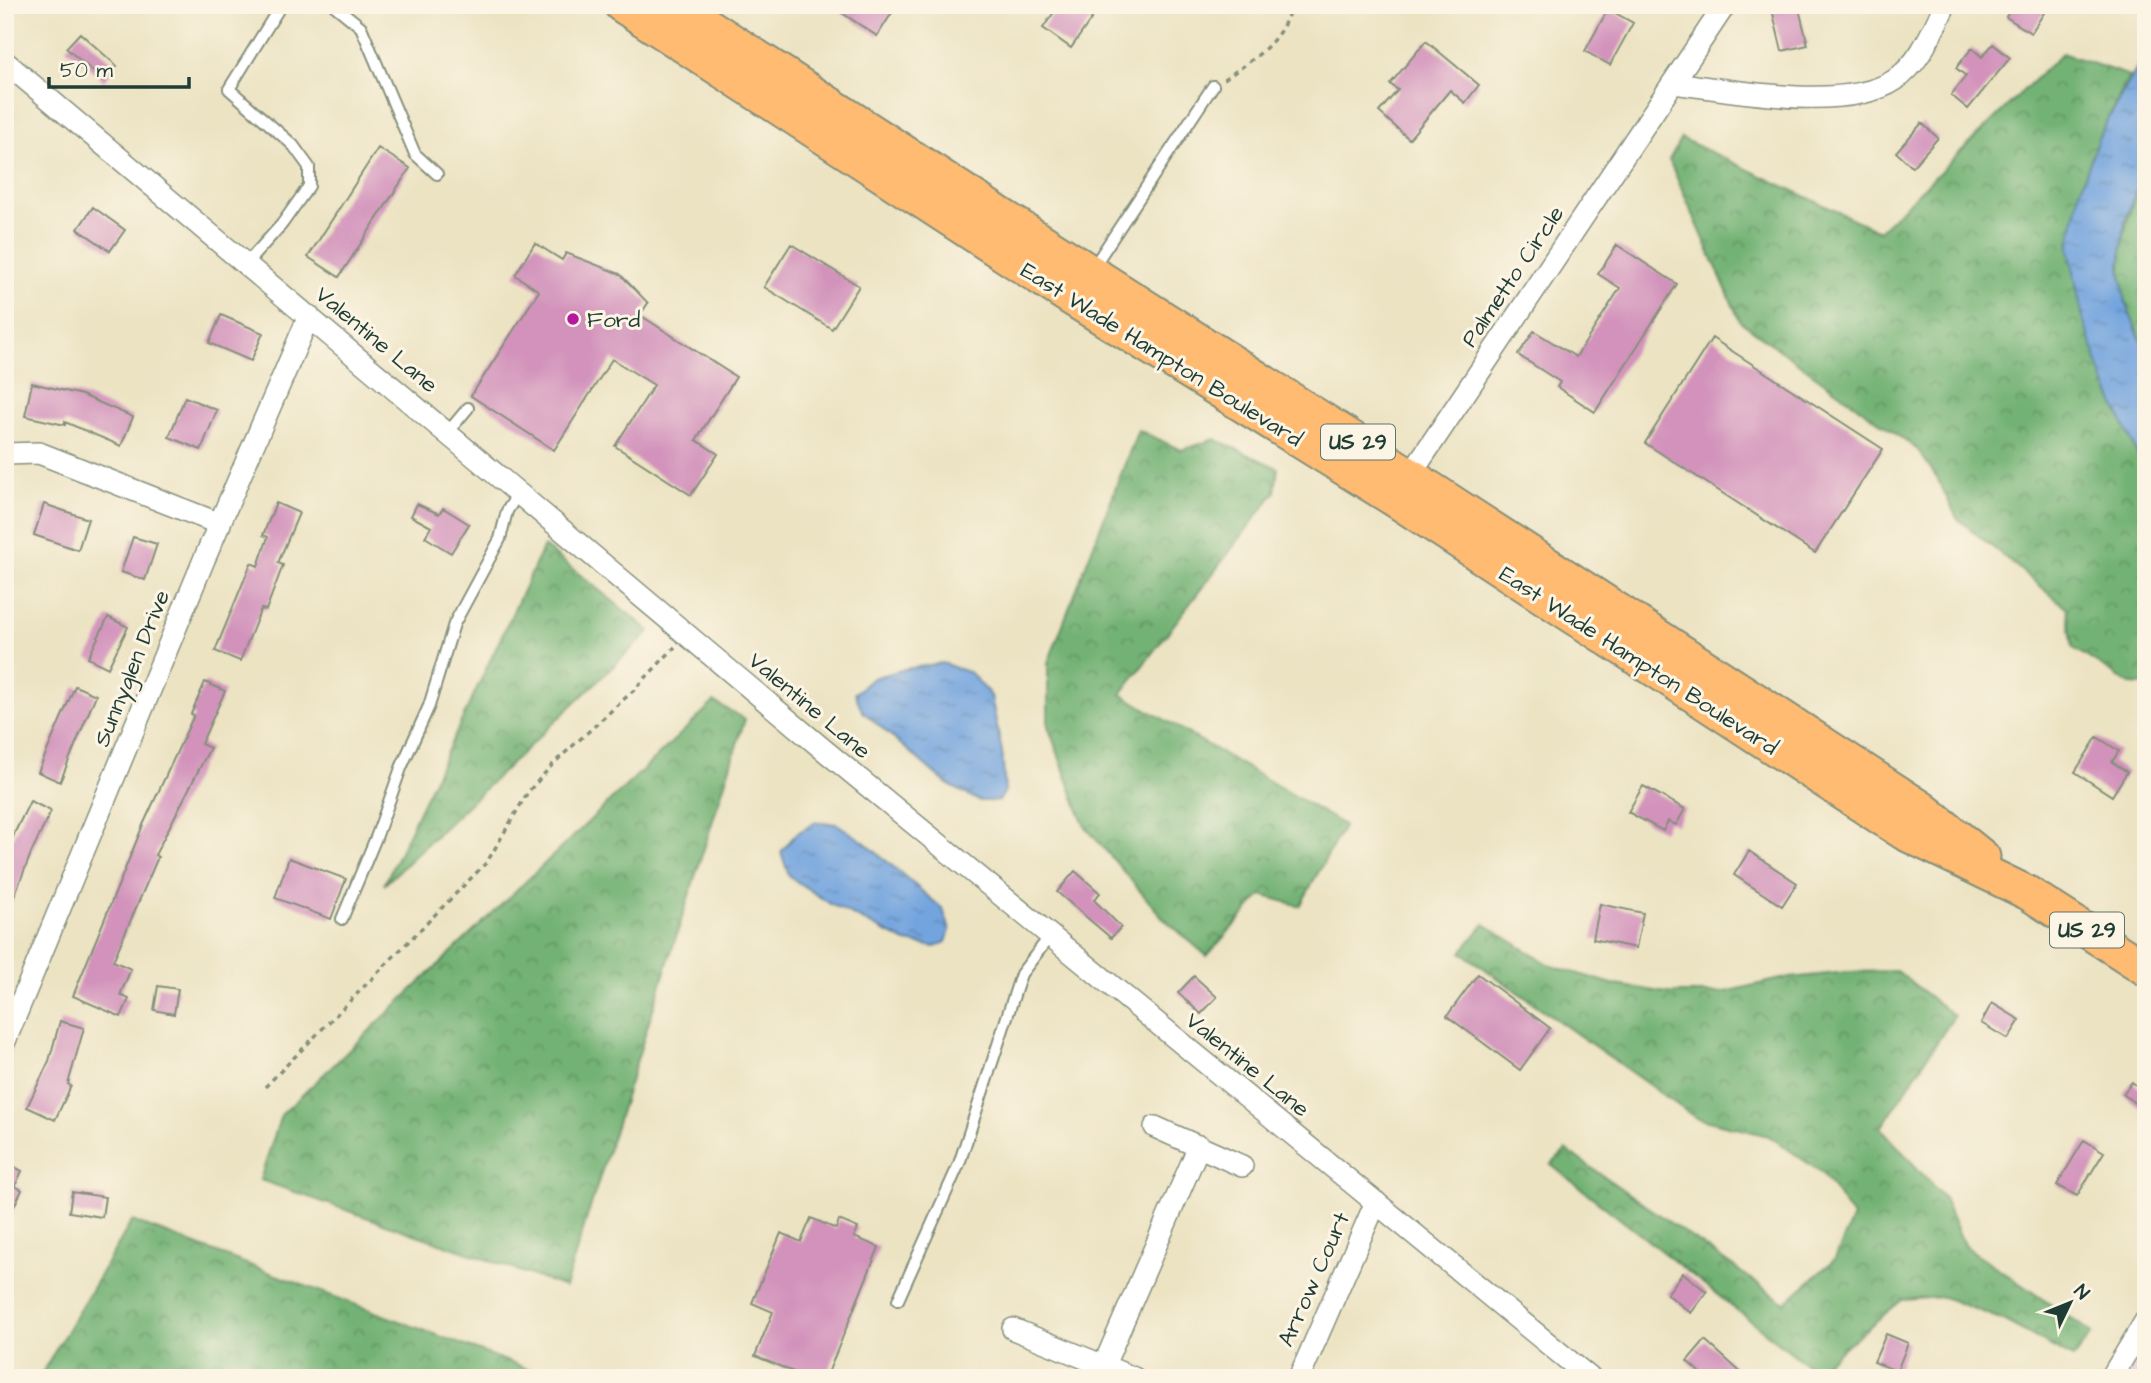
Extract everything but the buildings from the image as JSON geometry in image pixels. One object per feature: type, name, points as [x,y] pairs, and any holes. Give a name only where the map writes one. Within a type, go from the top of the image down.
[{"type":"main road","name":"East Wade Hampton Boulevard","points":[[621,5],[1072,299],[1402,488]]},
{"type":"main road","name":"East Wade Hampton Boulevard","points":[[677,5],[1090,272],[1402,488],[1791,741],[1922,808],[2028,893],[2146,969]]},
{"type":"street","name":"Palmetto Circle","points":[[1402,488],[1725,5]]},
{"type":"street","points":[[1673,83],[1760,94],[1849,96],[1874,91],[1895,80],[1914,63],[1945,5]]},
{"type":"street","name":"Valentine Lane","points":[[6,64],[448,432],[686,635],[1590,1378]]},
{"type":"street","name":"Sunnyglen Drive","points":[[5,1041],[309,316]]},
{"type":"street","points":[[5,454],[39,453],[220,524]]},
{"type":"street","points":[[1155,1127],[1242,1166]]},
{"type":"street","points":[[1104,1365],[1199,1146]]},
{"type":"street","name":"Arrow Court","points":[[1298,1378],[1376,1202]]},
{"type":"street","points":[[2111,1378],[2146,1320]]},
{"type":"street","points":[[1013,1329],[1134,1378]]},
{"type":"lane","points":[[246,264],[282,224],[309,186],[309,167],[293,145],[229,89],[281,5]]},
{"type":"lane","points":[[334,5],[362,27],[415,154],[437,174]]},
{"type":"lane","points":[[1090,272],[1213,86]]},
{"type":"lane","points":[[448,432],[468,408]]},
{"type":"lane","points":[[342,919],[401,768],[429,706],[454,624],[500,539],[507,511],[519,492]]},
{"type":"lane","points":[[898,1300],[959,1164],[1021,974],[1050,936]]},
{"type":"path","points":[[1213,86],[1249,63],[1277,37],[1291,5]]},
{"type":"path","points":[[265,1087],[487,862],[528,792],[554,763],[633,691],[686,635]]},
{"type":"shaded area","points":[[2146,1345],[2146,1378],[2128,1378]]},
{"type":"green space","points":[[2062,53],[2130,76],[2099,136],[2079,194],[2069,248],[2104,381],[2146,473],[2146,685],[2130,684],[2073,648],[2067,608],[1957,518],[1937,478],[1918,450],[1740,321],[1669,160],[1681,138],[1879,231]]},
{"type":"green space","points":[[2146,162],[2146,352],[2127,306],[2121,269],[2124,233]]},
{"type":"green space","points":[[1138,430],[1181,450],[1215,439],[1278,468],[1275,492],[1121,694],[1344,825],[1300,906],[1261,895],[1207,956],[1163,918],[1084,825],[1048,726],[1048,663]]},
{"type":"green space","points":[[544,546],[650,631],[384,885]]},
{"type":"green space","points":[[714,702],[745,719],[565,1287],[260,1180],[281,1115]]},
{"type":"green space","points":[[1484,924],[1552,966],[1616,985],[1668,993],[1720,993],[1781,979],[1847,972],[1897,971],[1954,1016],[1881,1128],[1944,1198],[1964,1245],[2092,1333],[2073,1358],[2003,1320],[1943,1297],[1902,1300],[1815,1371],[1551,1165],[1566,1150],[1785,1303],[1835,1259],[1853,1217],[1822,1173],[1769,1136],[1696,1118],[1461,952]]},
{"type":"green space","points":[[132,1221],[541,1374],[551,1378],[39,1378]]},
{"type":"water","points":[[2146,52],[2146,162],[2125,221],[2120,268],[2126,305],[2146,352],[2146,473],[2104,381],[2083,319],[2069,248],[2079,194],[2099,136]]},
{"type":"water","points":[[942,663],[971,673],[991,696],[1002,752],[1005,791],[999,801],[979,801],[947,784],[862,711],[855,693],[873,678]]},
{"type":"water","points":[[816,822],[837,824],[863,841],[943,909],[950,930],[946,942],[935,947],[906,942],[830,904],[789,876],[781,852],[796,834]]},
{"type":"place","name":"Ford","points":[[573,319]]}]
